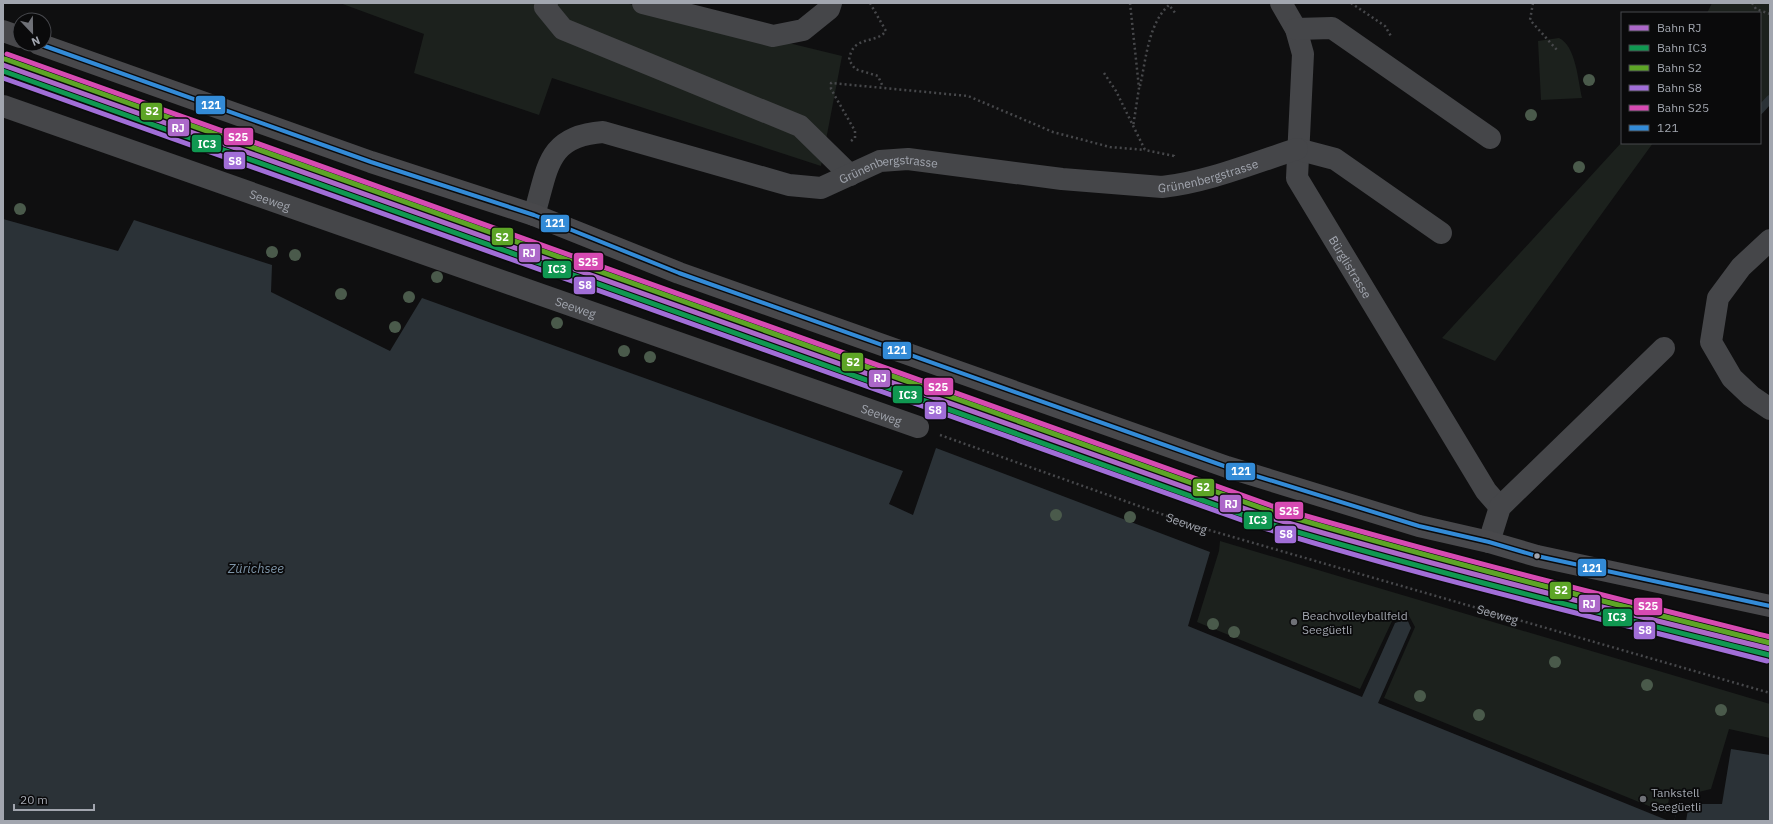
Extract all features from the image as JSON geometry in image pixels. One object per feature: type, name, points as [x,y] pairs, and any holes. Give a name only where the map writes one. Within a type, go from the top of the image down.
[{"type":"main road","points":[[52,49],[371,162],[534,215],[679,273],[1227,467],[1420,526],[1489,542],[1537,556],[1770,606]]},
{"type":"street","points":[[546,3],[545,7],[563,29],[800,126],[850,175]]},
{"type":"street","points":[[643,3],[773,36],[803,30],[829,9],[831,3]]},
{"type":"street","name":"Bürglistrasse","points":[[1281,3],[1296,30],[1303,54],[1297,149],[1297,178],[1486,491],[1500,507]]},
{"type":"street","points":[[1296,30],[1332,28],[1490,138]]},
{"type":"street","name":"Seeweg","points":[[3,106],[918,427]]},
{"type":"street","name":"Grünenbergstrasse","points":[[534,215],[550,160],[556,150],[571,138],[586,133],[602,132],[789,185],[821,188],[880,161],[908,159],[1062,179],[1162,187],[1179,186],[1297,149]]},
{"type":"street","points":[[1297,149],[1335,159],[1441,233]]},
{"type":"street","points":[[1770,240],[1741,267],[1718,298],[1711,342],[1732,378],[1750,396],[1770,409]]},
{"type":"street","points":[[1489,542],[1500,507],[1664,348]]},
{"type":"path","points":[[870,3],[886,31],[882,36],[861,41],[850,52],[849,60],[855,69],[878,76],[883,88]]},
{"type":"path","points":[[1130,3],[1139,88]]},
{"type":"path","points":[[1533,3],[1530,20],[1556,50]]},
{"type":"path","points":[[1752,3],[1756,9],[1770,14]]},
{"type":"path","points":[[1133,128],[1139,88],[1152,32],[1167,4],[1176,14]]},
{"type":"path","points":[[1104,73],[1116,91],[1145,150]]},
{"type":"path","points":[[834,158],[856,138],[856,130],[831,89],[831,83],[968,96],[1053,132],[1110,147],[1145,150],[1174,156]]},
{"type":"path","name":"Seeweg","points":[[918,427],[1195,526],[1770,693]]},
{"type":"shaded area","points":[[340,3],[625,3],[842,56],[821,166],[552,78],[539,115],[414,73],[424,34]]},
{"type":"shaded area","points":[[1712,3],[1770,3],[1770,99],[1761,109],[1761,12],[1708,12]]},
{"type":"shaded area","points":[[1559,38],[1565,42],[1573,56],[1582,98],[1541,100],[1538,41]]},
{"type":"shaded area","points":[[1621,143],[1652,144],[1495,361],[1442,338]]},
{"type":"shaded area","points":[[1220,541],[1770,704],[1770,738],[1729,729],[1711,789],[1669,799],[1666,813],[1384,698],[1415,627],[1408,614],[1393,619],[1360,689],[1197,622],[1219,551]]},
{"type":"water","name":"Zürichsee","points":[[3,219],[118,251],[134,220],[272,265],[271,292],[390,351],[422,298],[903,471],[889,504],[913,515],[936,448],[1210,552],[1188,626],[1362,697],[1395,623],[1407,619],[1411,628],[1378,703],[1669,821],[3,821]]},
{"type":"water","points":[[1731,749],[1770,755],[1770,821],[1674,821],[1679,804],[1722,804]]},
{"type":"pier","points":[[1679,804],[1689,804],[1686,821],[1674,821]]},
{"type":"waterway","points":[[1761,109],[1770,99]]},
{"type":"rail line","name":"S25","points":[[7,54],[1272,506],[1582,590],[1770,637]]},
{"type":"rail line","name":"S2","points":[[5,59],[1270,511],[1457,563],[1770,643]]},
{"type":"rail line","name":"RJ","points":[[3,65],[1268,517],[1455,569],[1770,649]]},
{"type":"rail line","name":"IC3","points":[[3,71],[1266,523],[1454,575],[1769,655]]},
{"type":"rail line","name":"S8","points":[[3,78],[1264,528],[1326,547],[1515,598],[1767,661]]},
{"type":"transit line","name":"121","points":[[52,49],[371,162],[534,215],[679,273],[1227,467],[1419,526],[1489,542],[1537,556],[1770,606]]},
{"type":"place","name":"Beachvolleyballfeld Seegüetli","points":[[1294,622]]},
{"type":"place","name":"Tankstell Seegüetli","points":[[1643,799]]}]
